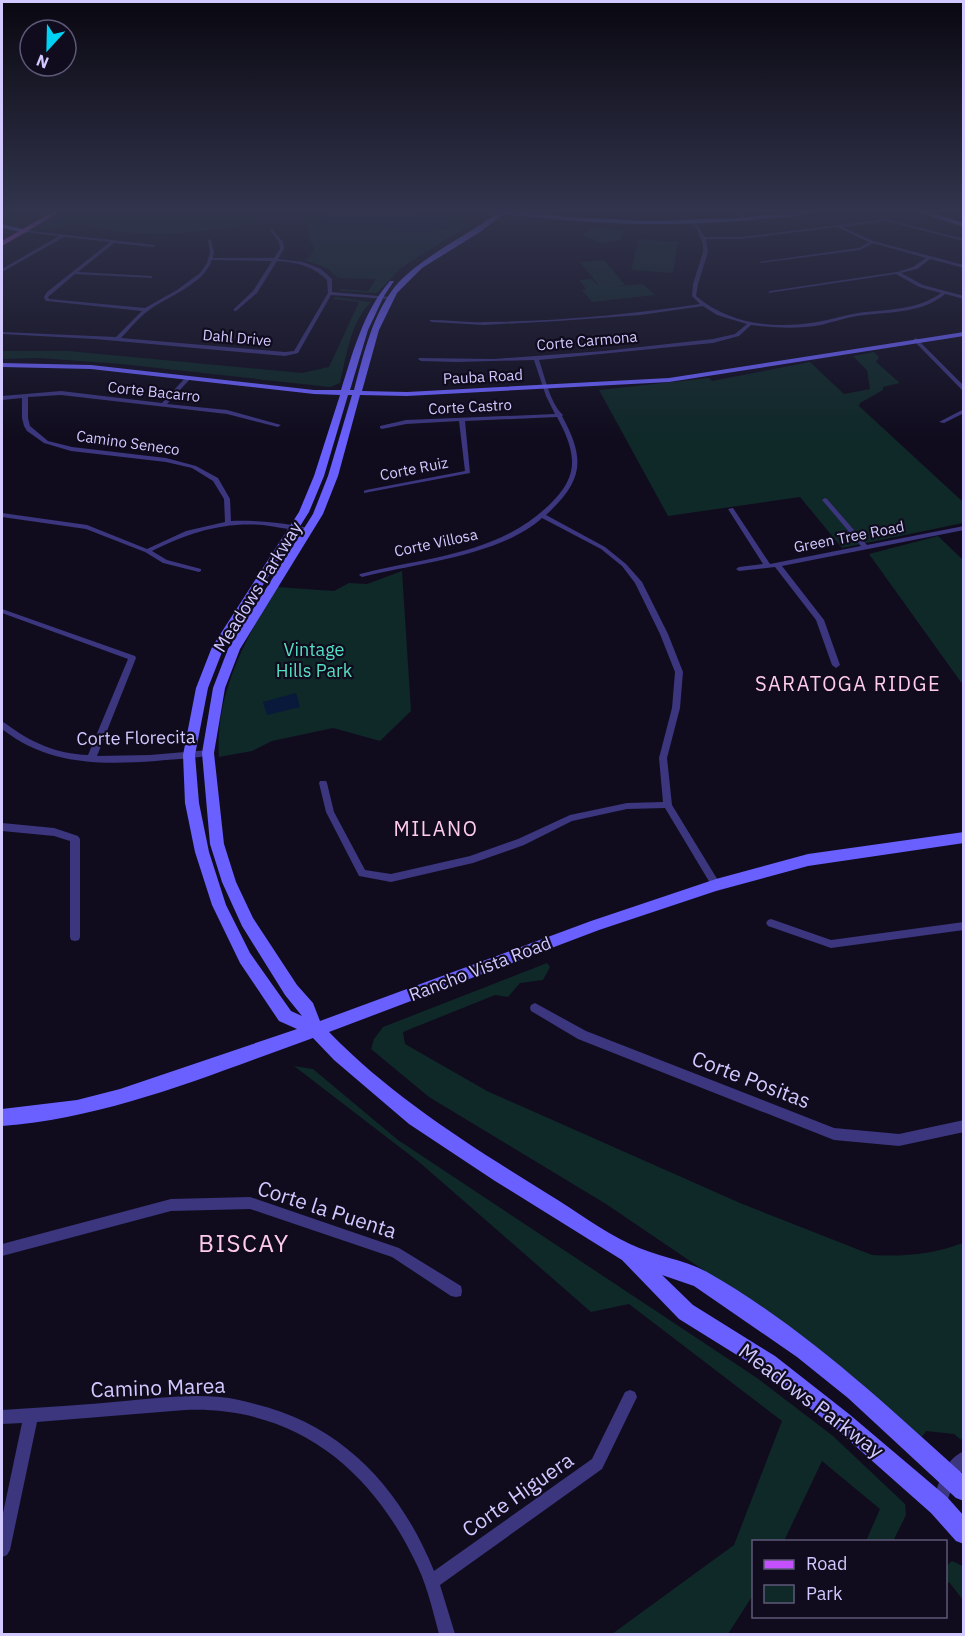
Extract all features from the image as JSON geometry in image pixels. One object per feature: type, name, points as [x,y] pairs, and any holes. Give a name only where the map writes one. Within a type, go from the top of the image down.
[{"type":"main road","name":"Meadows Parkway","points":[[316,1030],[285,1016],[245,958],[219,905],[202,852],[192,803],[189,755],[202,688],[218,648],[310,499],[364,330],[378,297],[389,285]]},
{"type":"main road","name":"Meadows Parkway","points":[[400,285],[390,298],[375,330],[327,492],[318,514],[234,649],[219,688],[208,753],[217,844],[229,882],[248,922],[291,990],[307,1008],[316,1030],[339,1055],[415,1118],[625,1252],[699,1278],[750,1312],[838,1377],[956,1483]]},
{"type":"main road","name":"Pauba Road","points":[[2,365],[91,367],[357,394],[645,382],[708,376],[963,334]]},
{"type":"main road","name":"Rancho Vista Road","points":[[2,1118],[77,1108],[120,1097],[316,1030],[596,925],[716,885],[808,860],[963,837]]},
{"type":"main road","name":"Meadows Parkway","points":[[625,1252],[686,1312],[777,1371],[842,1420],[939,1505],[963,1533]]},
{"type":"street","points":[[59,285],[49,293],[47,300],[146,310]]},
{"type":"street","points":[[117,339],[146,310],[186,285]]},
{"type":"street","points":[[236,310],[259,285]]},
{"type":"street","points":[[331,285],[330,293],[390,298]]},
{"type":"street","points":[[695,285],[694,296],[702,306]]},
{"type":"street","points":[[770,292],[814,285]]},
{"type":"street","points":[[920,285],[963,298]]},
{"type":"street","name":"Dahl Drive","points":[[2,333],[117,339],[291,353],[296,352],[297,345],[330,293]]},
{"type":"street","points":[[432,321],[455,325],[582,318],[647,314],[702,306],[750,323],[783,326],[815,324],[846,316],[911,308],[933,303],[943,294]]},
{"type":"street","name":"Corte Carmona","points":[[421,359],[446,361],[536,358],[713,341],[737,335],[750,323]]},
{"type":"street","points":[[916,340],[963,390]]},
{"type":"street","name":"Corte Villosa","points":[[362,575],[388,567],[460,554],[494,544],[523,531],[543,516],[565,492],[574,477],[575,458],[536,358]]},
{"type":"street","points":[[163,405],[188,378]]},
{"type":"street","name":"Corte Bacarro","points":[[2,398],[61,393],[227,412],[278,425]]},
{"type":"street","name":"Camino Seneco","points":[[26,395],[25,418],[28,429],[39,440],[57,446],[169,460],[195,467],[216,480],[227,498],[228,522]]},
{"type":"street","points":[[942,422],[963,411]]},
{"type":"street","name":"Corte Castro","points":[[382,427],[406,422],[560,415]]},
{"type":"street","name":"Corte Ruiz","points":[[366,492],[468,472],[462,420]]},
{"type":"street","points":[[825,500],[866,548]]},
{"type":"street","points":[[731,509],[772,565],[820,620],[836,665]]},
{"type":"street","points":[[2,516],[87,527],[147,551],[165,562],[199,570]]},
{"type":"street","points":[[543,516],[603,548],[624,565],[638,582],[664,634],[680,672],[676,708],[663,758],[668,806],[716,885]]},
{"type":"street","points":[[147,551],[176,536],[228,522],[261,522],[307,529]]},
{"type":"street","name":"Green Tree Road","points":[[739,569],[866,548],[963,528]]},
{"type":"street","points":[[2,611],[132,658],[91,759]]},
{"type":"street","name":"Corte Florecita","points":[[2,725],[20,739],[52,753],[91,759],[208,753]]},
{"type":"street","points":[[323,783],[330,812],[362,873],[391,878],[470,860],[521,842],[570,818],[627,806],[668,806]]},
{"type":"street","points":[[2,827],[54,832],[75,839],[75,937]]},
{"type":"street","points":[[771,923],[831,945],[963,926]]},
{"type":"street","name":"Corte Positas","points":[[535,1008],[582,1035],[834,1134],[899,1140],[963,1126]]},
{"type":"street","name":"Corte la Puenta","points":[[2,1250],[171,1205],[250,1203],[395,1252],[456,1291]]},
{"type":"street","name":"Corte Higuera","points":[[430,1582],[597,1464],[630,1397]]},
{"type":"street","name":"Camino Marea","points":[[2,1417],[203,1403],[267,1412],[313,1431],[355,1461],[388,1500],[413,1542],[430,1582],[447,1635]]},
{"type":"street","points":[[2,1550],[31,1415]]},
{"type":"street","points":[[939,1505],[956,1483],[963,1458]]},
{"type":"green space","points":[[372,285],[384,285],[377,293],[339,291],[341,289],[368,291]]},
{"type":"green space","points":[[583,285],[600,287],[599,285],[644,285],[655,295],[592,302],[582,290],[586,289]]},
{"type":"green space","points":[[335,297],[371,302],[354,329],[340,383],[330,387],[121,364],[39,358],[2,359],[2,351],[69,351],[302,373],[329,367],[359,302],[333,299]]},
{"type":"green space","points":[[874,352],[879,357],[876,362],[900,383],[883,387],[883,390],[860,403],[859,406],[963,502],[963,523],[842,548],[800,497],[668,516],[599,390],[709,378],[712,381],[810,362],[844,394],[870,389],[867,370],[853,356]]},
{"type":"green space","points":[[938,536],[963,560],[963,685],[869,554]]},
{"type":"green space","name":"Vintage Hills Park","points":[[402,571],[411,711],[380,741],[333,728],[272,741],[252,751],[219,757],[222,711],[234,668],[277,587],[334,591],[349,583],[367,584]]},
{"type":"green space","points":[[547,963],[550,967],[543,980],[520,983],[508,997],[495,995],[403,1032],[405,1044],[487,1091],[740,1203],[872,1255],[918,1254],[963,1243],[963,1436],[961,1440],[954,1434],[926,1431],[922,1437],[808,1341],[606,1204],[429,1097],[371,1049],[374,1039],[383,1027]]},
{"type":"green space","points":[[294,1066],[313,1069],[398,1140],[757,1378],[833,1436],[905,1504],[906,1515],[894,1540],[866,1540],[880,1509],[822,1461],[784,1540],[752,1540],[752,1597],[728,1634],[612,1634],[734,1545],[782,1421],[629,1304],[591,1312],[419,1162]]},
{"type":"green space","points":[[952,1561],[963,1566],[963,1600],[949,1582],[947,1585],[947,1565]]},
{"type":"water","points":[[296,693],[300,707],[267,715],[263,702]]},
{"type":"district","name":"SARATOGA RIDGE","points":[[848,684]]},
{"type":"district","name":"MILANO","points":[[436,829]]},
{"type":"district","name":"BISCAY","points":[[244,1244]]}]
